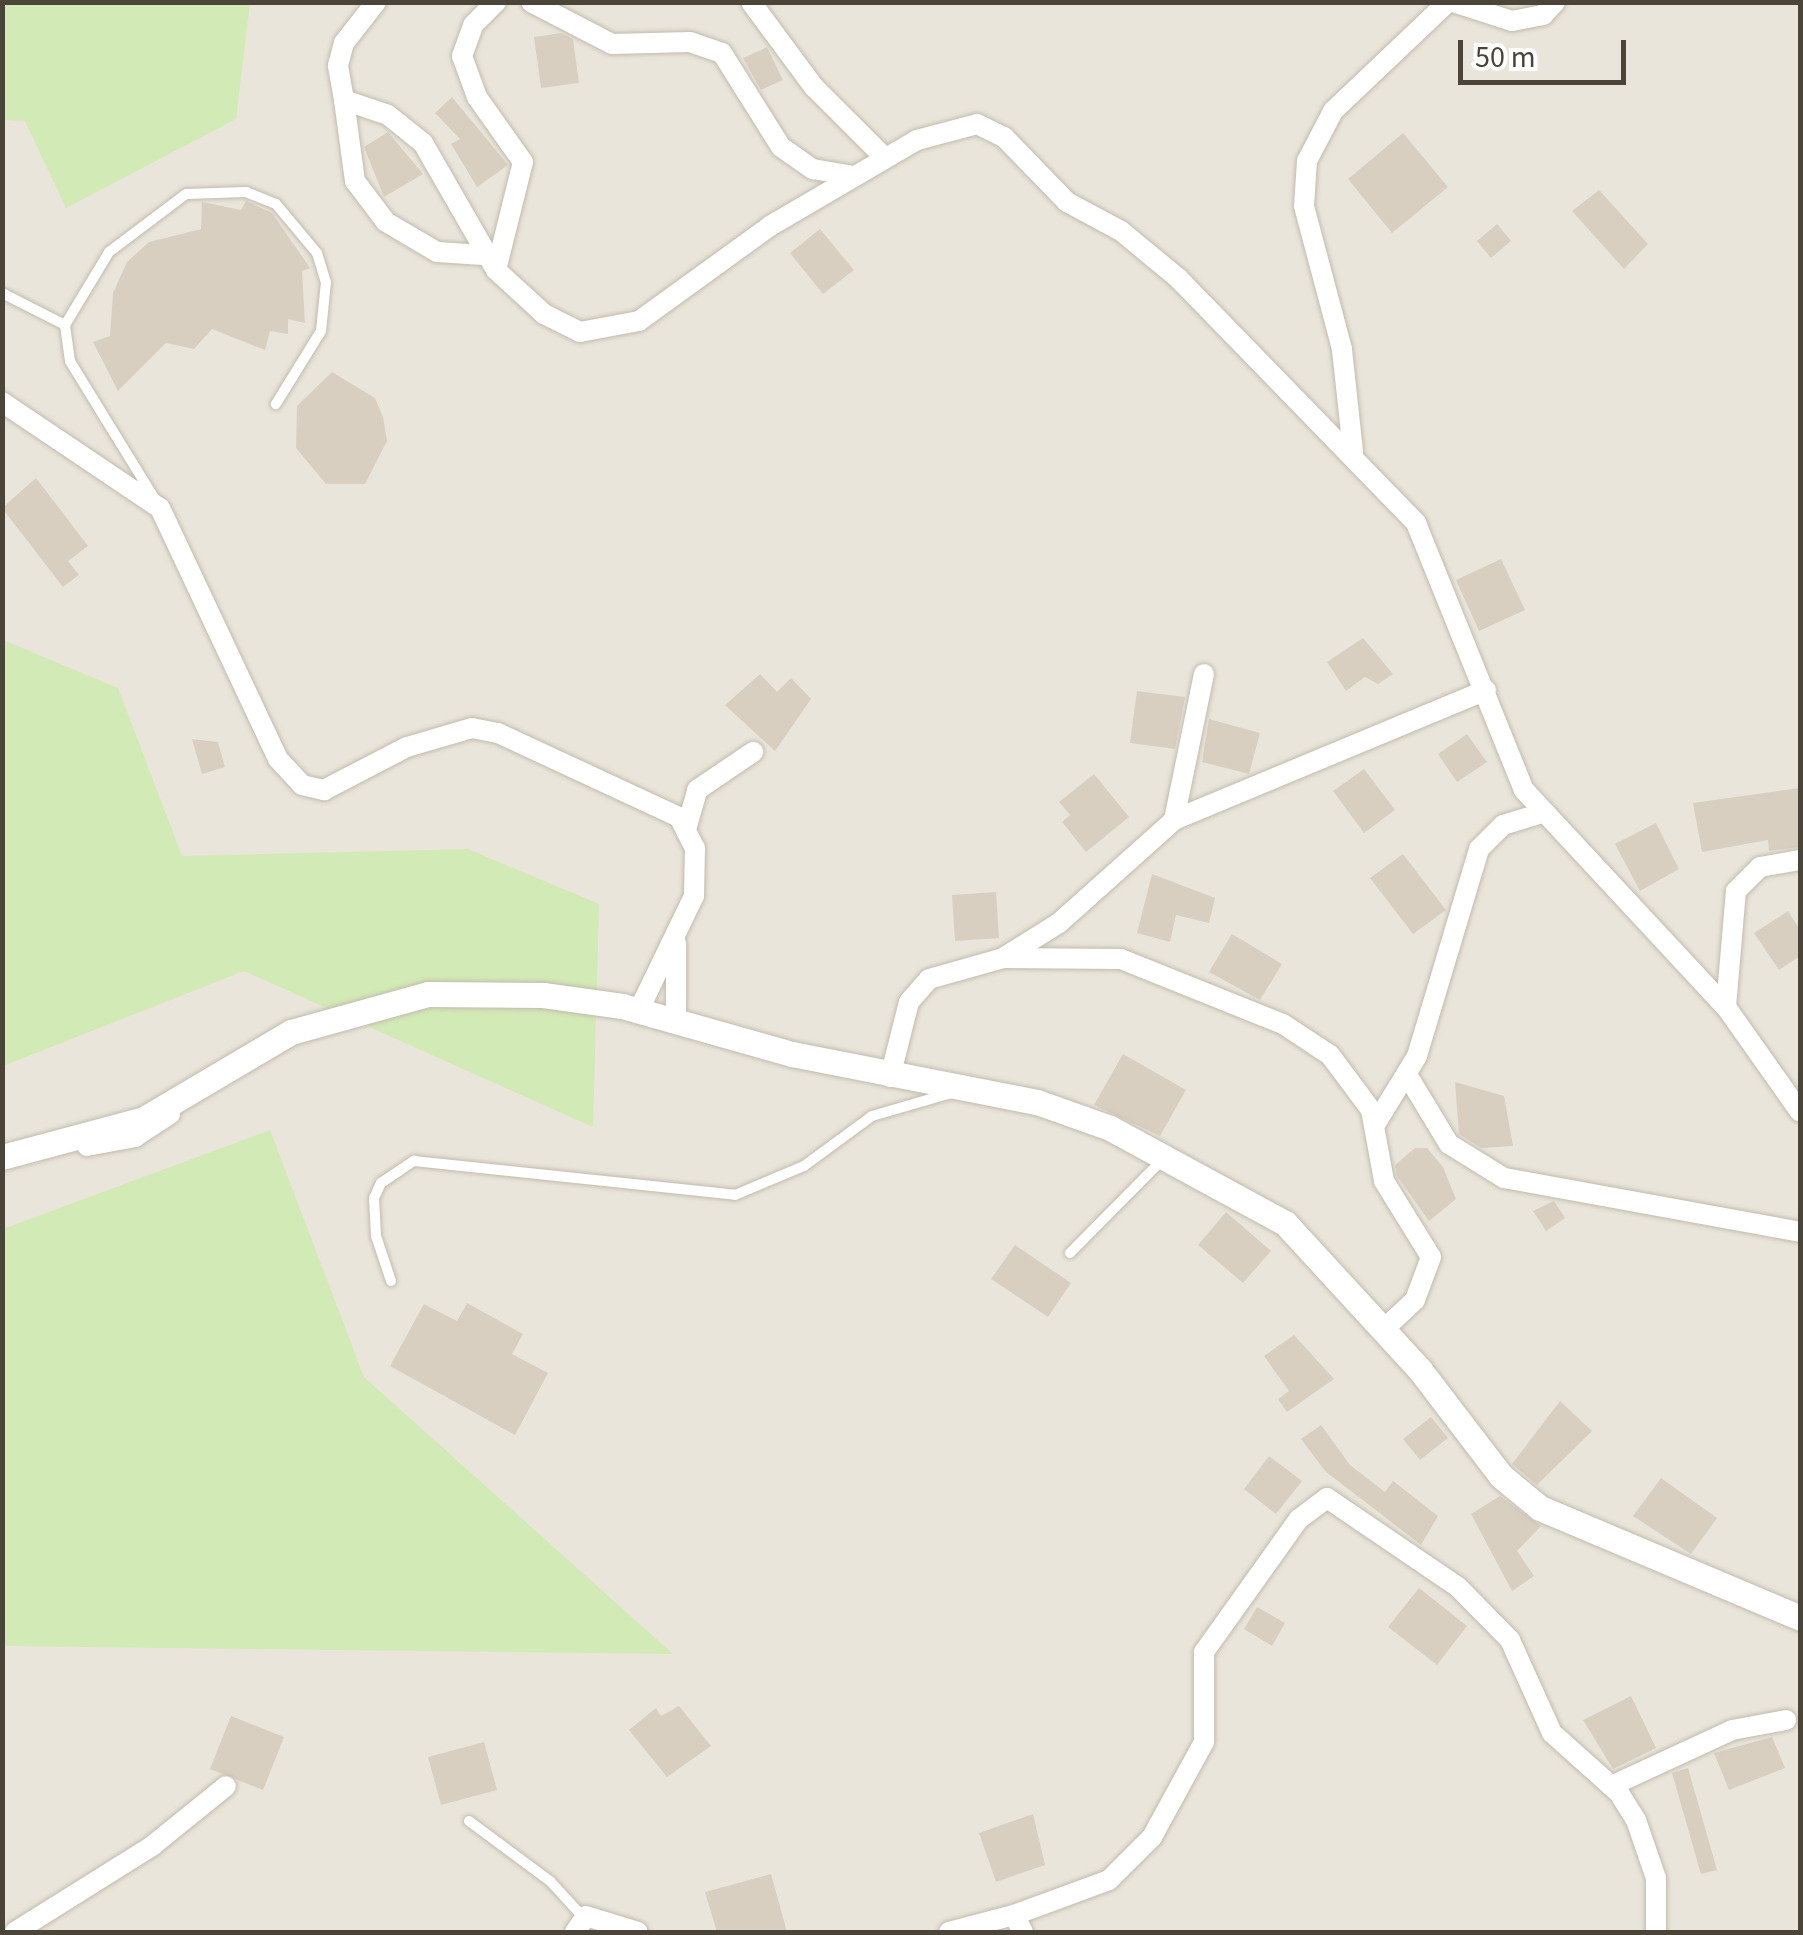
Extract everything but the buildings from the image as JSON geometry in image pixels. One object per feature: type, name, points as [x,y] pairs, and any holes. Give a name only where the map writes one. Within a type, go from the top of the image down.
[{"type":"street","points":[[376,2],[344,43],[338,66],[355,181],[386,222],[437,252],[490,262]]},
{"type":"street","points":[[490,262],[523,162],[478,96],[462,56],[473,25],[496,2]]},
{"type":"street","points":[[531,2],[612,44],[690,42],[722,53],[796,162],[852,176]]},
{"type":"street","points":[[751,2],[814,88],[883,156]]},
{"type":"street","points":[[1353,451],[1342,349],[1304,206],[1307,161],[1332,111],[1451,2],[1512,21],[1542,15],[1555,2]]},
{"type":"street","points":[[344,100],[388,115],[424,143],[490,262],[562,325],[617,330],[883,156],[945,130],[990,127],[1068,202],[1121,231],[1178,278],[1353,451],[1416,523],[1486,690],[1508,756],[1542,813],[1726,1007],[1800,1112]]},
{"type":"street","points":[[2,402],[160,508],[278,759],[302,785],[324,790],[408,747],[472,728],[524,744],[687,826]]},
{"type":"street","points":[[1174,820],[1204,674]]},
{"type":"street","points":[[890,1076],[919,988],[1003,958],[1059,923],[1174,820],[1486,690]]},
{"type":"street","points":[[639,1010],[676,941],[698,867],[687,826],[697,790],[753,752]]},
{"type":"street","points":[[1376,1123],[1409,1078],[1479,849],[1504,825],[1542,813]]},
{"type":"street","points":[[1726,1007],[1736,891],[1760,867],[1800,860]]},
{"type":"street","points":[[676,941],[676,1018]]},
{"type":"street","points":[[1003,958],[1121,960],[1283,1024],[1351,1077],[1376,1123],[1384,1181],[1431,1257],[1415,1300],[1383,1330]]},
{"type":"street","points":[[2,1166],[135,1137],[177,1104],[291,1032],[380,1003],[428,994],[543,995],[639,1010],[890,1076],[978,1087],[1071,1111],[1166,1156],[1285,1223],[1383,1330],[1501,1476],[1530,1500],[1606,1541],[1800,1618]]},
{"type":"street","points":[[1409,1078],[1450,1144],[1504,1178],[1800,1232]]},
{"type":"street","points":[[2,1157],[177,1104]]},
{"type":"street","points":[[949,1932],[1019,1924],[1108,1880],[1152,1837],[1204,1742],[1204,1652],[1321,1498],[1438,1572],[1496,1622],[1523,1660],[1552,1733],[1611,1786],[1646,1844],[1656,1932]]},
{"type":"street","points":[[1611,1786],[1732,1730],[1786,1720]]},
{"type":"street","points":[[15,1932],[152,1846],[226,1786]]},
{"type":"street","points":[[578,1924],[638,1932]]},
{"type":"lane","points":[[160,508],[70,361],[65,325],[109,252],[186,194],[246,192],[276,204],[298,228],[326,282],[320,331],[276,404]]},
{"type":"lane","points":[[2,294],[65,325]]},
{"type":"lane","points":[[391,1281],[374,1198],[390,1175],[414,1161],[735,1195],[804,1166],[872,1116],[978,1087]]},
{"type":"lane","points":[[1070,1253],[1166,1156]]},
{"type":"lane","points":[[469,1821],[552,1882],[578,1924]]},
{"type":"shaded area","points":[[3,3],[1800,3],[1800,1932],[3,1932]]},
{"type":"green space","points":[[3,2],[250,3],[236,119],[66,208],[25,121],[3,120]]},
{"type":"green space","points":[[3,640],[118,688],[182,856],[468,849],[599,904],[593,1127],[244,971],[3,1066]]},
{"type":"green space","points":[[270,1130],[364,1377],[673,1654],[3,1646],[3,1229]]}]
